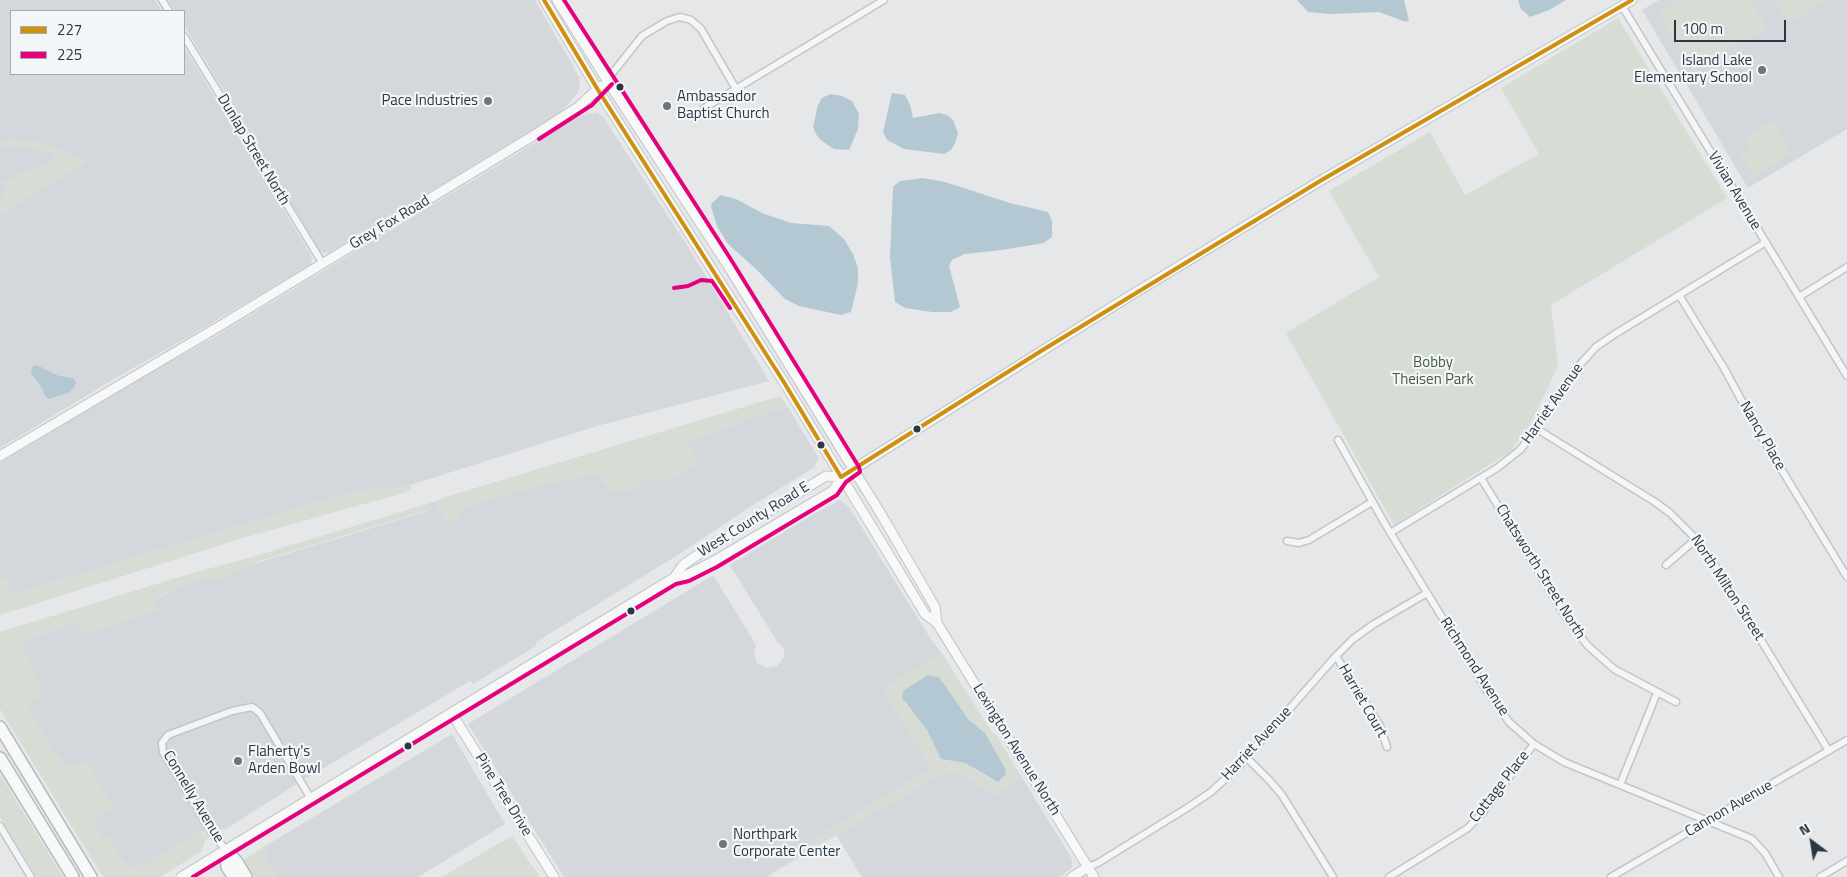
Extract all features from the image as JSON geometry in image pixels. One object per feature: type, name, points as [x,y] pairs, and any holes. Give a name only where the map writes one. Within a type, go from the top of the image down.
[{"type":"highway","points":[[0,727],[91,877]]},
{"type":"highway","points":[[0,758],[73,877]]},
{"type":"highway","points":[[226,850],[227,867],[234,877]]},
{"type":"highway","points":[[226,850],[237,862],[246,877]]},
{"type":"street","name":"Lexington Avenue North","points":[[544,0],[598,90],[785,384],[925,614],[937,624],[1094,877]]},
{"type":"street","name":"Lexington Avenue North","points":[[557,0],[725,261],[854,470],[935,607],[937,624]]},
{"type":"street","points":[[704,108],[884,0]]},
{"type":"street","name":"West County Road E","points":[[674,578],[683,565],[708,548],[826,476],[841,477],[854,470],[1041,351],[1320,181],[1632,0]]},
{"type":"street","name":"Vivian Avenue","points":[[1622,6],[1847,376]]},
{"type":"street","name":"Grey Fox Road","points":[[0,456],[323,264],[578,107],[598,90],[642,36],[667,21],[680,17],[692,20],[701,29],[736,89]]},
{"type":"street","name":"Dunlap Street North","points":[[185,38],[323,264]]},
{"type":"street","name":"Harriet Avenue","points":[[1390,533],[1508,461],[1520,450],[1537,429],[1569,377],[1590,353],[1609,338],[1766,242]]},
{"type":"street","points":[[1799,297],[1847,267]]},
{"type":"street","name":"Nancy Place","points":[[1679,295],[1724,368],[1761,436],[1847,577]]},
{"type":"street","name":"North Milton Street","points":[[1537,429],[1655,502],[1677,519],[1696,539],[1716,567],[1829,751]]},
{"type":"street","name":"Richmond Avenue","points":[[1338,440],[1390,533],[1497,707],[1510,722],[1534,744],[1564,762],[1752,839],[1765,853],[1779,877]]},
{"type":"street","name":"West County Road E","points":[[181,877],[674,578],[687,575],[714,561],[834,490],[841,477]]},
{"type":"street","name":"Chatsworth Street North","points":[[1481,478],[1577,633],[1594,652],[1614,669],[1676,702]]},
{"type":"street","points":[[1287,541],[1299,543],[1310,540],[1372,502]]},
{"type":"street","points":[[1666,565],[1696,539]]},
{"type":"street","name":"Harriet Avenue","points":[[1072,877],[1195,803],[1225,780],[1336,656],[1364,630],[1427,593]]},
{"type":"street","name":"Harriet Court","points":[[1336,656],[1380,726],[1387,747]]},
{"type":"street","points":[[1620,785],[1657,693]]},
{"type":"street","name":"Connelly Avenue","points":[[226,850],[215,837],[163,752],[162,743],[168,735],[232,711],[252,707],[260,712],[311,799]]},
{"type":"street","name":"Pine Tree Drive","points":[[452,714],[554,877]]},
{"type":"street","name":"Cannon Avenue","points":[[1611,877],[1847,740]]},
{"type":"street","name":"Cottage Place","points":[[1389,877],[1468,828],[1483,812],[1534,744]]},
{"type":"street","points":[[1246,757],[1282,795],[1333,877]]},
{"type":"street","points":[[0,826],[31,877]]},
{"type":"street","points":[[1820,877],[1847,860]]},
{"type":"shaded area","points":[[0,0],[155,0],[161,10],[10,10],[10,75],[185,75],[185,49],[311,255],[311,264],[0,448],[0,214],[87,162],[40,142],[0,140]]},
{"type":"shaded area","points":[[168,0],[535,0],[573,66],[579,78],[580,87],[577,94],[561,112],[330,252],[324,253],[320,251],[185,27],[185,10],[174,10]]},
{"type":"shaded area","name":"Island Lake Elementary School","points":[[1659,0],[1847,0],[1847,129],[1748,188],[1642,10]]},
{"type":"shaded area","points":[[597,113],[603,117],[690,250],[769,381],[597,426],[401,488],[352,492],[11,595],[6,579],[0,579],[0,463],[137,380],[211,339],[574,119],[586,114]]},
{"type":"shaded area","points":[[0,145],[26,147],[50,153],[57,157],[31,173],[28,169],[18,176],[3,182],[6,195],[0,198]]},
{"type":"shaded area","points":[[788,407],[818,457],[815,467],[756,503],[681,553],[536,642],[536,646],[473,684],[470,681],[295,785],[226,829],[222,829],[208,838],[201,831],[146,865],[130,868],[122,860],[108,836],[102,839],[92,820],[113,806],[67,766],[54,752],[26,706],[39,698],[37,694],[42,691],[20,642],[76,621],[84,634],[157,610],[153,602],[186,583],[431,510],[430,503],[440,500],[438,502],[463,507],[521,490],[600,473],[605,484],[646,480],[647,478],[667,479],[676,477],[697,464],[688,446],[689,440]]},
{"type":"shaded area","points":[[840,500],[849,507],[930,638],[943,655],[884,688],[884,692],[932,768],[797,849],[801,856],[766,877],[564,877],[468,724],[712,576],[756,645],[754,651],[756,662],[767,668],[777,666],[784,657],[784,649],[776,640],[730,565]]},
{"type":"shaded area","points":[[452,734],[505,824],[418,877],[277,877],[262,848]]},
{"type":"shaded area","points":[[943,773],[959,773],[995,795],[1021,776],[1072,859],[1072,868],[1059,877],[862,877],[836,835]]},
{"type":"green space","points":[[1678,0],[1750,0],[1768,27],[1694,72],[1658,13]]},
{"type":"green space","points":[[1773,0],[1824,0],[1790,24]]},
{"type":"green space","name":"Bobby Theisen Park","points":[[1618,18],[1727,198],[1551,305],[1558,366],[1532,421],[1511,451],[1394,525],[1286,333],[1379,277],[1329,191],[1430,132],[1465,195],[1539,154],[1501,88]]},
{"type":"green space","points":[[1772,121],[1792,154],[1753,177],[1740,154],[1751,148],[1745,137]]},
{"type":"green space","points":[[0,140],[40,142],[88,162],[0,214],[0,198],[6,194],[2,182],[18,176],[28,169],[31,173],[57,157],[50,153],[26,147],[0,145]]},
{"type":"green space","points":[[780,396],[788,407],[689,440],[688,446],[694,451],[697,464],[676,477],[667,479],[647,478],[630,491],[619,493],[609,489],[599,473],[570,478],[461,507],[460,515],[448,522],[436,508],[442,498]]},
{"type":"green space","points":[[410,486],[411,490],[403,493],[243,538],[0,615],[0,579],[6,578],[11,595],[352,492]]},
{"type":"green space","points":[[430,503],[431,509],[257,562],[213,581],[203,578],[186,583],[153,601],[157,610],[84,635],[75,621],[20,642],[43,691],[37,694],[39,698],[27,706],[54,752],[66,766],[87,761],[113,807],[92,820],[102,839],[108,836],[122,860],[130,868],[136,865],[146,865],[201,831],[208,838],[204,841],[204,845],[201,848],[202,851],[160,877],[103,877],[0,709],[0,632]]},
{"type":"green space","points":[[938,655],[943,655],[1021,776],[999,794],[995,795],[959,773],[943,773],[801,856],[797,849],[932,768],[884,692],[884,688]],"holes":[[[904,702],[968,719],[985,733],[1006,770],[992,779],[965,763],[941,759],[927,729]]]},
{"type":"green space","points":[[0,774],[63,877],[37,877],[0,817]]},
{"type":"green space","points":[[512,836],[540,877],[442,877],[501,842]]},
{"type":"green space","points":[[262,848],[277,877],[251,877],[245,865],[245,859]]},
{"type":"water","points":[[1297,0],[1404,0],[1409,20],[1406,22],[1379,12],[1330,14],[1308,12]]},
{"type":"water","points":[[1518,0],[1566,0],[1549,10],[1530,17],[1521,9]]},
{"type":"water","points":[[892,93],[905,95],[913,118],[939,113],[947,115],[953,120],[958,133],[951,150],[944,154],[904,149],[887,140],[883,132]]},
{"type":"water","points":[[830,94],[842,96],[852,101],[859,114],[858,129],[849,150],[834,149],[817,136],[813,127],[818,105],[822,98]]},
{"type":"water","points":[[923,178],[945,182],[1010,203],[1048,212],[1052,221],[1052,237],[1044,243],[965,254],[952,260],[949,266],[960,307],[951,312],[932,312],[905,308],[895,302],[890,257],[893,187],[900,181]]},
{"type":"water","points":[[721,195],[736,199],[762,213],[791,223],[829,226],[844,239],[853,254],[858,268],[858,283],[851,312],[841,315],[799,306],[785,299],[728,244],[717,226],[711,206]]},
{"type":"water","points":[[37,365],[59,376],[73,378],[76,382],[75,386],[70,392],[49,399],[45,396],[41,386],[31,373],[32,367]]},
{"type":"water","points":[[928,675],[939,677],[968,719],[985,733],[1006,770],[1005,775],[998,782],[965,763],[941,759],[927,730],[902,698],[903,691]]},
{"type":"transit line","name":"227","points":[[544,0],[598,90],[785,384],[841,477]]},
{"type":"transit line","name":"225","points":[[229,855],[676,584],[689,581],[717,567],[837,495],[846,482],[860,472],[859,467],[730,258],[564,0]]},
{"type":"transit line","name":"227","points":[[841,477],[1041,351],[1320,181],[1632,0]]},
{"type":"transit line","name":"225","points":[[539,139],[592,105],[612,84]]},
{"type":"transit line","name":"225","points":[[674,288],[688,286],[701,280],[712,281],[730,308]]},
{"type":"transit line","name":"225","points":[[193,877],[247,844]]},
{"type":"place","name":"Island Lake Elementary School","points":[[1762,70]]},
{"type":"place","name":"Pace Industries","points":[[488,101]]},
{"type":"place","name":"Ambassador Baptist Church","points":[[667,106]]},
{"type":"place","name":"Flaherty's Arden Bowl","points":[[238,761]]},
{"type":"place","name":"Northpark Corporate Center","points":[[723,844]]}]
